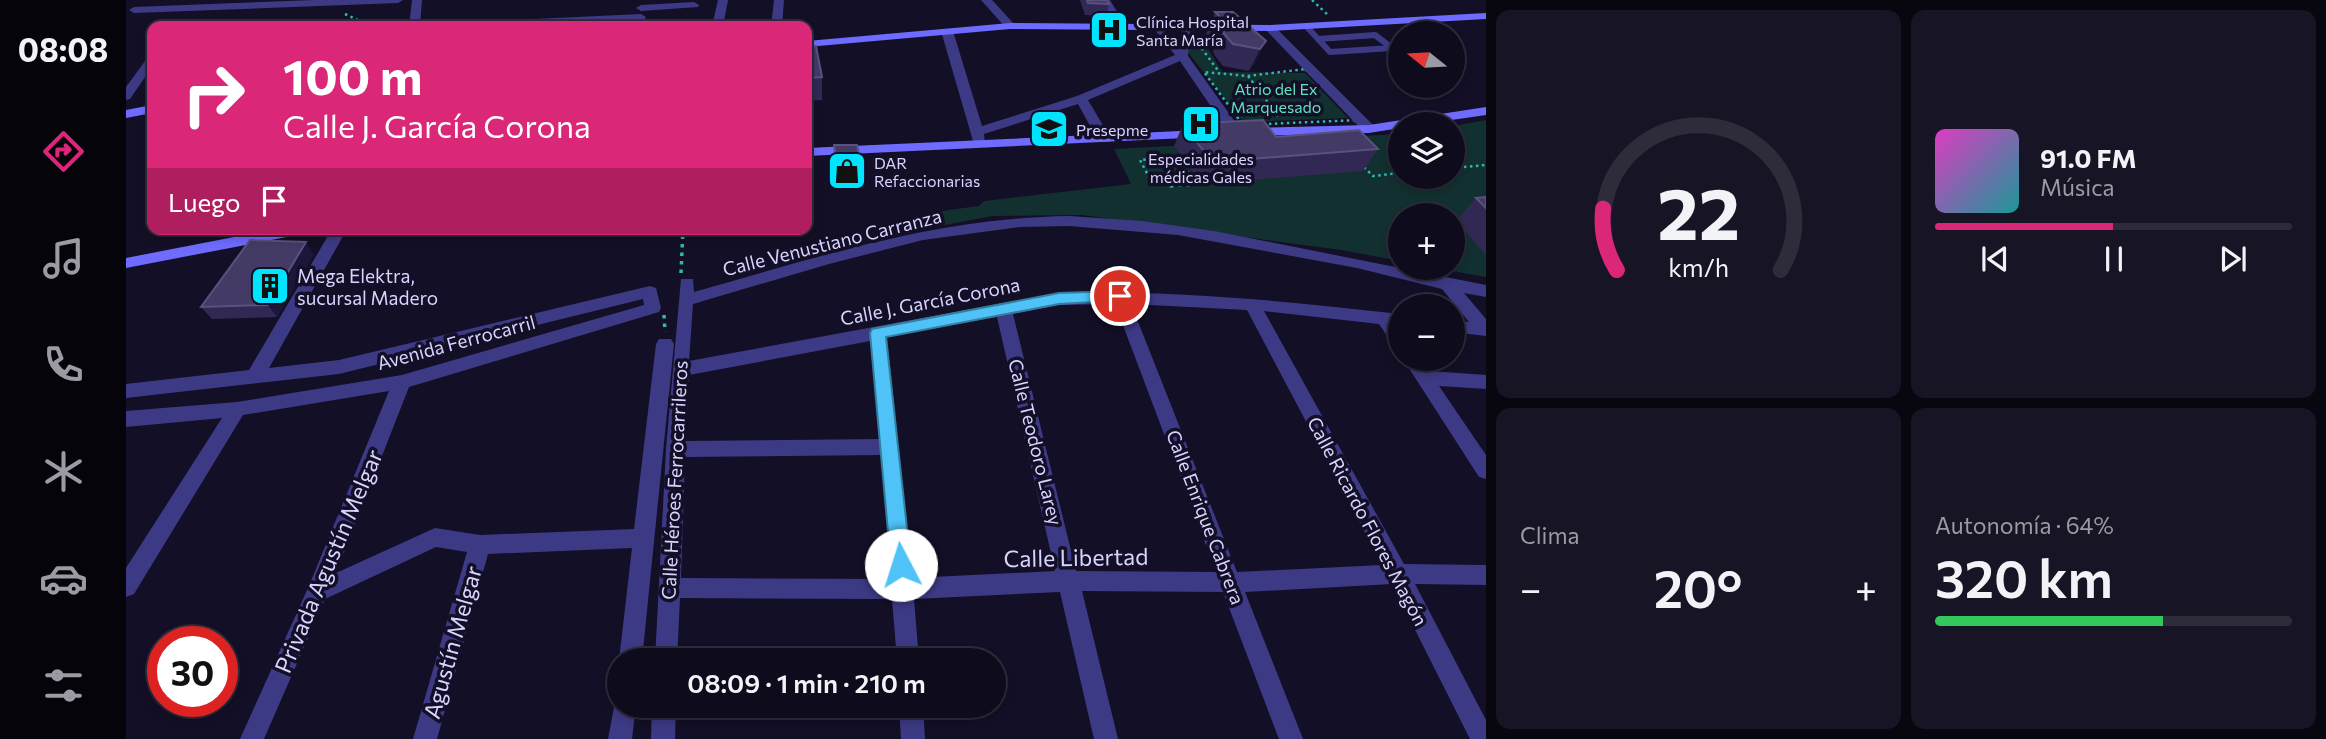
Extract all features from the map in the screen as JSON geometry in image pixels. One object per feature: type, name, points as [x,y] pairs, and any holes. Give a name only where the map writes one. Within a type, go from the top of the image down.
[{"type":"main road","points":[[812,44],[1010,26],[1192,32],[1486,16]]},
{"type":"main road","points":[[126,114],[147,110]]},
{"type":"main road","points":[[1465,114],[1486,111]]},
{"type":"main road","points":[[812,152],[980,137],[1104,139],[1388,124]]},
{"type":"main road","points":[[126,263],[271,235]]},
{"type":"street","points":[[129,16],[144,0]]},
{"type":"street","points":[[129,16],[398,0]]},
{"type":"street","points":[[415,21],[417,0]]},
{"type":"street","points":[[718,21],[723,0]]},
{"type":"street","points":[[777,21],[779,0]]},
{"type":"street","points":[[986,0],[1010,26]]},
{"type":"street","points":[[1105,0],[1121,28]]},
{"type":"street","points":[[523,21],[641,13],[694,5]]},
{"type":"street","points":[[1270,28],[1364,124]]},
{"type":"street","points":[[1160,29],[1236,133]]},
{"type":"street","points":[[947,31],[980,137],[1081,99],[1182,56],[1192,32]]},
{"type":"street","points":[[126,96],[147,66]]},
{"type":"street","points":[[1081,99],[1104,139]]},
{"type":"street","name":"Calle Venustiano Carranza","points":[[687,292],[892,243],[1002,223],[1068,221],[1160,228],[1268,244],[1448,286],[1486,291]]},
{"type":"street","points":[[255,376],[337,235]]},
{"type":"street","points":[[1448,286],[1486,330]]},
{"type":"street","name":"Calle Héroes Ferrocarrileros","points":[[666,648],[675,449],[687,292]]},
{"type":"street","name":"Calle J. García Corona","points":[[680,370],[1059,299],[1120,296],[1251,303],[1388,319]]},
{"type":"street","name":"Calle Enrique Cabrera","points":[[1120,296],[1291,739]]},
{"type":"street","points":[[126,391],[339,367],[652,300]]},
{"type":"street","name":"Avenida Ferrocarril","points":[[126,419],[237,409],[402,382],[652,300]]},
{"type":"street","name":"Calle Ricardo Flores Magón","points":[[1251,303],[1398,574],[1483,739]]},
{"type":"street","name":"Calle Teodoro Larey","points":[[1003,308],[1106,739]]},
{"type":"street","points":[[1465,328],[1486,330]]},
{"type":"street","points":[[878,333],[891,447],[907,648]]},
{"type":"street","points":[[631,648],[665,344]]},
{"type":"street","points":[[1420,371],[1486,471]]},
{"type":"street","points":[[1425,378],[1486,382]]},
{"type":"street","name":"Privada Agustín Melgar","points":[[253,739],[317,592],[402,382]]},
{"type":"street","points":[[128,583],[237,409]]},
{"type":"street","points":[[675,449],[891,447]]},
{"type":"street","points":[[317,592],[435,537],[480,545],[645,538]]},
{"type":"street","name":"Agustín Melgar","points":[[425,739],[480,545]]},
{"type":"street","name":"Calle Libertad","points":[[668,588],[903,589],[1069,581],[1231,582],[1398,574],[1486,575]]},
{"type":"street","points":[[620,739],[622,718]]},
{"type":"street","points":[[663,739],[664,718]]},
{"type":"street","points":[[912,718],[914,739]]},
{"type":"lane","points":[[1307,27],[1318,39],[1330,51],[1392,48],[1375,35],[1318,39]]},
{"type":"path","points":[[1192,32],[1206,46],[1200,46],[1219,72]]},
{"type":"path","points":[[1198,65],[1243,125],[1364,124]]},
{"type":"path","points":[[1204,72],[1248,76],[1306,69],[1364,124]]},
{"type":"path","points":[[1248,76],[1283,123]]},
{"type":"path","points":[[1194,159],[1181,162],[1196,184],[1169,186],[1160,176],[1149,177],[1139,160],[1194,159]]},
{"type":"path","points":[[1360,162],[1373,176],[1388,174]]},
{"type":"path","points":[[1465,167],[1486,165]]},
{"type":"path","points":[[684,235],[681,276],[687,292]]},
{"type":"path","points":[[652,300],[664,316],[665,344]]},
{"type":"green space","name":"Atrio del Ex Marquesado","points":[[1191,35],[1200,35],[1222,72],[1305,73],[1348,118],[1243,122],[1186,50]]},
{"type":"green space","points":[[1486,120],[1486,277],[1465,273],[1465,203],[1388,203],[1388,259],[1082,215],[992,216],[889,236],[881,228],[948,210],[979,206],[984,201],[1131,184],[1114,149],[1388,135],[1388,189],[1465,189],[1465,124]]},
{"type":"building","points":[[1087,0],[1107,0],[1109,4],[1088,3]]},
{"type":"building","points":[[1215,12],[1233,12],[1266,41],[1260,49],[1233,44],[1224,34],[1223,28],[1227,24]]},
{"type":"building","points":[[812,46],[816,46],[822,77],[812,78]]},
{"type":"building","points":[[1263,120],[1276,137],[1359,130],[1378,149],[1212,162],[1183,124]]},
{"type":"building","points":[[834,145],[857,145],[862,174],[838,175]]},
{"type":"building","points":[[1486,197],[1486,208],[1476,198]]},
{"type":"building","points":[[250,240],[306,242],[268,305],[201,307]]},
{"type":"place","name":"Clínica Hospital Santa María","points":[[1109,30]]},
{"type":"place","name":"Especialidades médicas Gales","points":[[1201,124]]},
{"type":"place","name":"Presepme","points":[[1049,129]]},
{"type":"place","name":"DAR Refaccionarias","points":[[847,171]]},
{"type":"place","name":"Mega Elektra, sucursal Madero","points":[[270,286]]},
{"type":"route","points":[[901,565],[878,333],[1059,299],[1120,296]]}]
